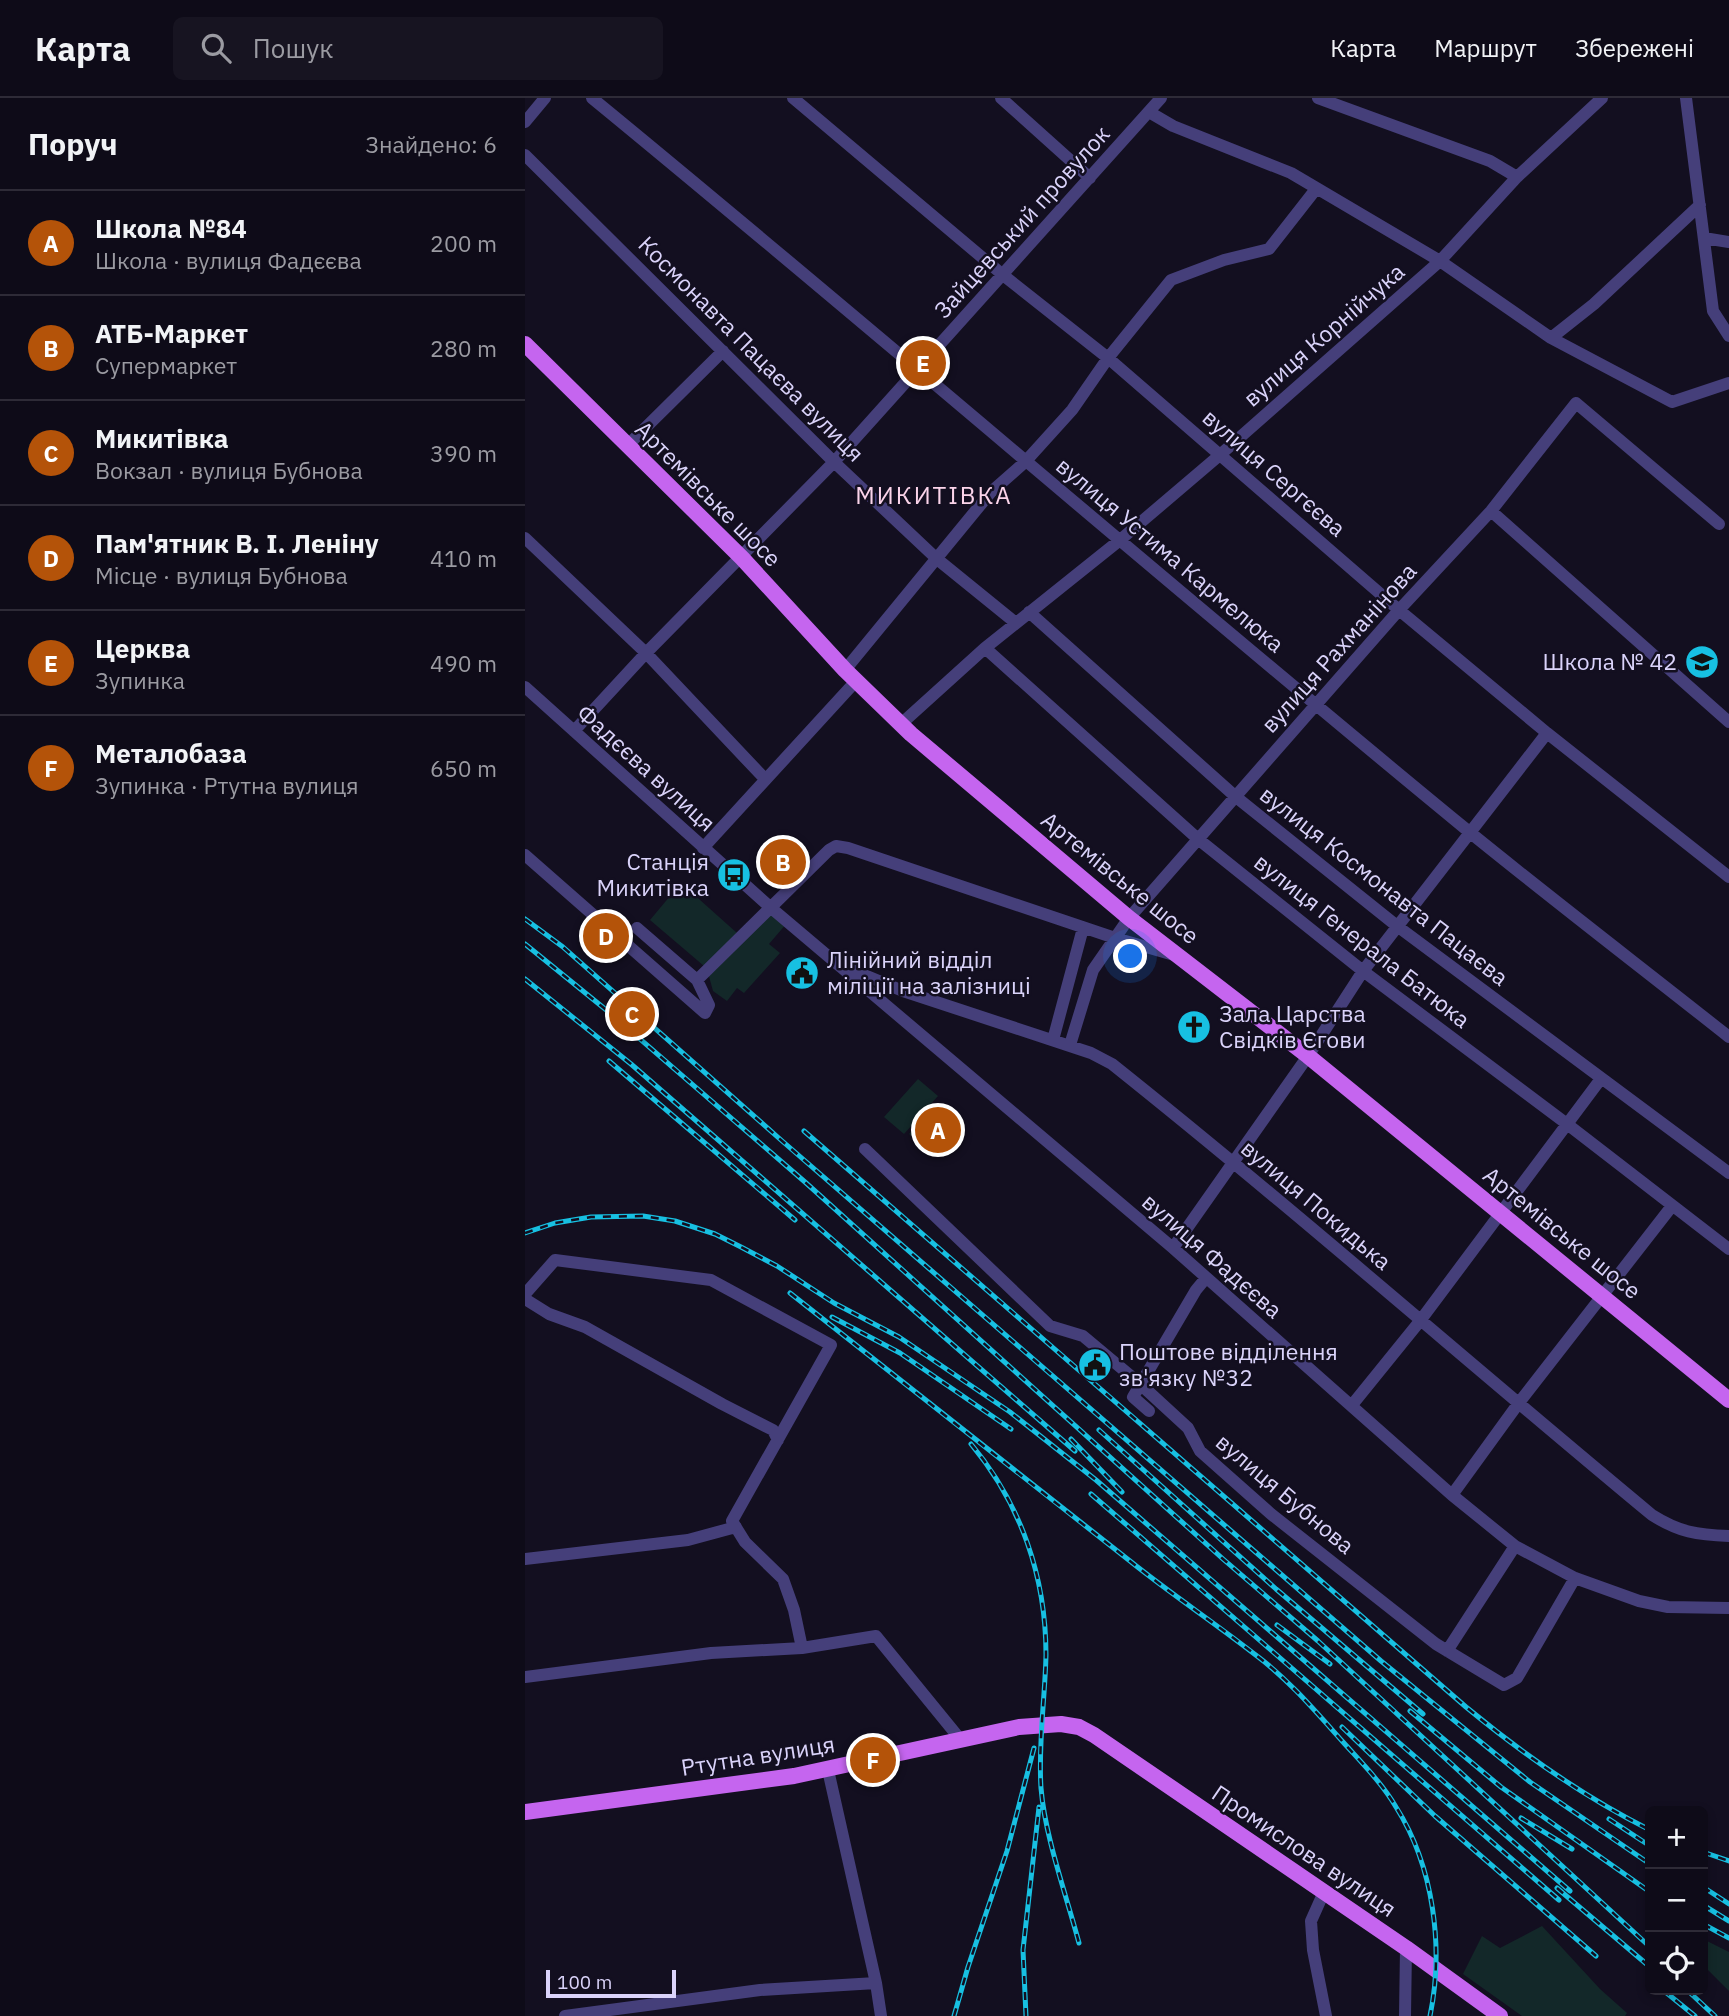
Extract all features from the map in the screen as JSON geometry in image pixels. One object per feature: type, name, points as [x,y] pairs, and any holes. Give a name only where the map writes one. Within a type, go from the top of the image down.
[{"type":"main road","name":"Артемівське шосе","points":[[525,344],[742,558],[851,675],[901,724],[1129,918],[1308,1056],[1729,1400]]},
{"type":"main road","name":"Ртутна вулиця","points":[[525,1812],[828,1770],[960,1739],[1041,1725],[1079,1727]]},
{"type":"main road","name":"Промислова вулиця","points":[[1079,1727],[1406,1948],[1500,2016]]},
{"type":"street","points":[[525,122],[545,98]]},
{"type":"street","name":"вулиця Устима Кармелюка","points":[[592,98],[778,251],[1315,704],[1470,832],[1729,1037]]},
{"type":"street","name":"вулиця Сергєєва","points":[[793,98],[1003,275],[1108,358],[1399,610],[1547,733],[1729,877]]},
{"type":"street","points":[[1001,98],[1090,178]]},
{"type":"street","name":"Зайцевський провулок","points":[[574,731],[646,653],[834,462],[1161,98]]},
{"type":"street","points":[[1318,98],[1490,161],[1517,177]]},
{"type":"street","name":"вулиця Корнійчука","points":[[901,724],[985,648],[1121,540],[1440,261],[1517,177],[1602,98]]},
{"type":"street","points":[[1686,98],[1713,311],[1729,336]]},
{"type":"street","points":[[1149,112],[1251,158],[1277,166],[1440,261],[1551,338],[1672,402],[1729,383]]},
{"type":"street","name":"Космонавта Пацаєва вулиця","points":[[525,155],[834,462],[937,559],[1016,623]]},
{"type":"street","points":[[703,848],[765,779],[851,675],[937,559],[991,492],[1025,462],[1072,410],[1108,358],[1171,280],[1224,260],[1269,249],[1316,189]]},
{"type":"street","points":[[1551,338],[1594,304],[1700,205]]},
{"type":"street","points":[[1704,238],[1729,242]]},
{"type":"street","points":[[628,446],[723,351]]},
{"type":"street","name":"вулиця Рахманінова","points":[[1070,1045],[1093,970],[1129,918],[1315,704],[1491,511],[1576,403],[1719,524]]},
{"type":"street","points":[[1491,511],[1729,722]]},
{"type":"street","points":[[525,538],[646,653],[765,779]]},
{"type":"street","name":"вулиця Космонавта Пацаєва","points":[[1030,612],[1236,797],[1397,926],[1729,1173]]},
{"type":"street","name":"вулиця Генерала Батюка","points":[[985,648],[1198,839],[1363,971],[1729,1249]]},
{"type":"street","name":"Фадєєва вулиця","points":[[525,688],[770,907]]},
{"type":"street","points":[[1173,1248],[1308,1056],[1363,971],[1547,733]]},
{"type":"street","points":[[697,980],[836,846],[1083,928],[1180,957]]},
{"type":"street","points":[[525,855],[705,1013],[709,1005],[697,980],[637,928]]},
{"type":"street","name":"вулиця Фадєєва","points":[[770,907],[1173,1248],[1452,1495],[1515,1546],[1575,1578],[1639,1601],[1668,1607],[1729,1608]]},
{"type":"street","points":[[1053,1040],[1083,928]]},
{"type":"street","name":"вулиця Покидька","points":[[838,965],[903,991],[1070,1045],[1112,1064],[1233,1160],[1652,1515],[1671,1527],[1695,1535],[1729,1536]]},
{"type":"street","points":[[1352,1405],[1420,1321],[1601,1080]]},
{"type":"street","name":"вулиця Бубнова","points":[[865,1149],[1050,1326],[1083,1336],[1188,1428],[1200,1451],[1271,1514],[1447,1651],[1504,1685],[1517,1678],[1575,1578]]},
{"type":"street","points":[[1452,1495],[1518,1404],[1672,1206]]},
{"type":"street","points":[[525,1559],[688,1540],[734,1524],[831,1345],[711,1280],[555,1260],[525,1296],[549,1314],[585,1327],[773,1430],[778,1440]]},
{"type":"street","points":[[1149,1411],[1133,1396],[1142,1385],[1196,1290],[1206,1278]]},
{"type":"street","points":[[734,1524],[745,1542],[783,1579],[794,1609],[802,1648]]},
{"type":"street","points":[[1447,1651],[1515,1546]]},
{"type":"street","points":[[525,1676],[711,1653],[802,1648],[876,1636],[960,1739]]},
{"type":"street","points":[[828,1770],[881,2016]]},
{"type":"street","points":[[1324,1892],[1311,1921],[1313,1950],[1327,2016]]},
{"type":"street","points":[[1405,2016],[1406,1948]]},
{"type":"street","points":[[565,2016],[760,1990],[876,1983]]},
{"type":"green space","points":[[681,883],[737,933],[704,966],[650,920]]},
{"type":"green space","points":[[770,907],[787,923],[769,944],[780,953],[744,993],[737,988],[727,1001],[713,991],[707,969]]},
{"type":"green space","points":[[918,1079],[938,1096],[904,1134],[884,1117]]},
{"type":"green space","points":[[920,1121],[944,1143],[933,1155],[909,1134]]},
{"type":"green space","points":[[1542,1926],[1600,1989],[1627,2013],[1625,2016],[1522,2016],[1463,1974],[1482,1936],[1500,1948]]},
{"type":"green space","points":[[1708,1942],[1729,1952],[1729,1991],[1708,1970]]},
{"type":"railway","points":[[525,919],[563,947],[1381,1661],[1530,1782],[1645,1861]]},
{"type":"railway","points":[[525,944],[610,1013],[805,1182],[1223,1559],[1318,1641],[1645,1942]]},
{"type":"railway","points":[[525,979],[631,1064],[1075,1451]]},
{"type":"railway","points":[[609,1061],[795,1220]]},
{"type":"railway","points":[[804,1131],[1466,1707],[1555,1774],[1645,1827]]},
{"type":"railway","points":[[525,1233],[555,1223],[591,1217],[643,1216],[675,1221],[715,1234],[741,1247],[777,1266],[834,1303],[899,1337],[1010,1412],[1096,1480],[1570,1891]]},
{"type":"railway","points":[[790,1293],[1146,1573],[1269,1665],[1364,1765],[1390,1798],[1409,1830],[1427,1882],[1433,1908],[1436,1963],[1430,2016]]},
{"type":"railway","points":[[832,1317],[900,1353],[1011,1429]]},
{"type":"railway","points":[[1099,1430],[1276,1589],[1423,1714]]},
{"type":"railway","points":[[1071,1439],[1122,1492]]},
{"type":"railway","points":[[971,1444],[1004,1491],[1017,1517],[1035,1570],[1045,1626],[1046,1655],[1040,1771],[1043,1807],[1051,1846],[1079,1943]]},
{"type":"railway","points":[[1091,1494],[1559,1900]]},
{"type":"railway","points":[[1277,1625],[1330,1664]]},
{"type":"railway","points":[[1410,1711],[1501,1787],[1645,1888]]},
{"type":"railway","points":[[1342,1727],[1435,1816],[1596,1956]]},
{"type":"railway","points":[[954,2016],[1007,1851],[1034,1748]]},
{"type":"railway","points":[[1026,2016],[1023,1950],[1039,1807]]},
{"type":"railway","points":[[1521,1818],[1572,1849]]},
{"type":"railway","points":[[1609,1819],[1645,1843]]},
{"type":"railway","points":[[1708,1854],[1729,1861]]},
{"type":"railway","points":[[1557,1888],[1645,1963]]},
{"type":"railway","points":[[1708,1890],[1729,1904]]},
{"type":"railway","points":[[1708,1908],[1729,1921]]},
{"type":"railway","points":[[1708,1927],[1729,1938]]},
{"type":"railway","points":[[1669,1995],[1695,2016]]},
{"type":"railway","points":[[1692,1995],[1715,2016]]},
{"type":"place","name":"Церква","points":[[923,363]]},
{"type":"place","name":"Школа № 42","points":[[1702,662]]},
{"type":"place","name":"АТБ-Маркет","points":[[783,862]]},
{"type":"place","name":"Станція Микитівка","points":[[734,875]]},
{"type":"place","name":"Пам'ятник В. І. Леніну","points":[[606,936]]},
{"type":"place","name":"Лінійний відділ міліції на залізниці","points":[[802,973]]},
{"type":"place","name":"Микитівка","points":[[632,1014]]},
{"type":"place","name":"Зала Царства Свідків Єгови","points":[[1194,1027]]},
{"type":"place","name":"Школа №84","points":[[938,1130]]},
{"type":"place","name":"Поштове відділення зв'язку №32","points":[[1095,1365]]},
{"type":"place","name":"Металобаза","points":[[873,1760]]},
{"type":"district","name":"МИКИТІВКА","points":[[934,496]]}]
